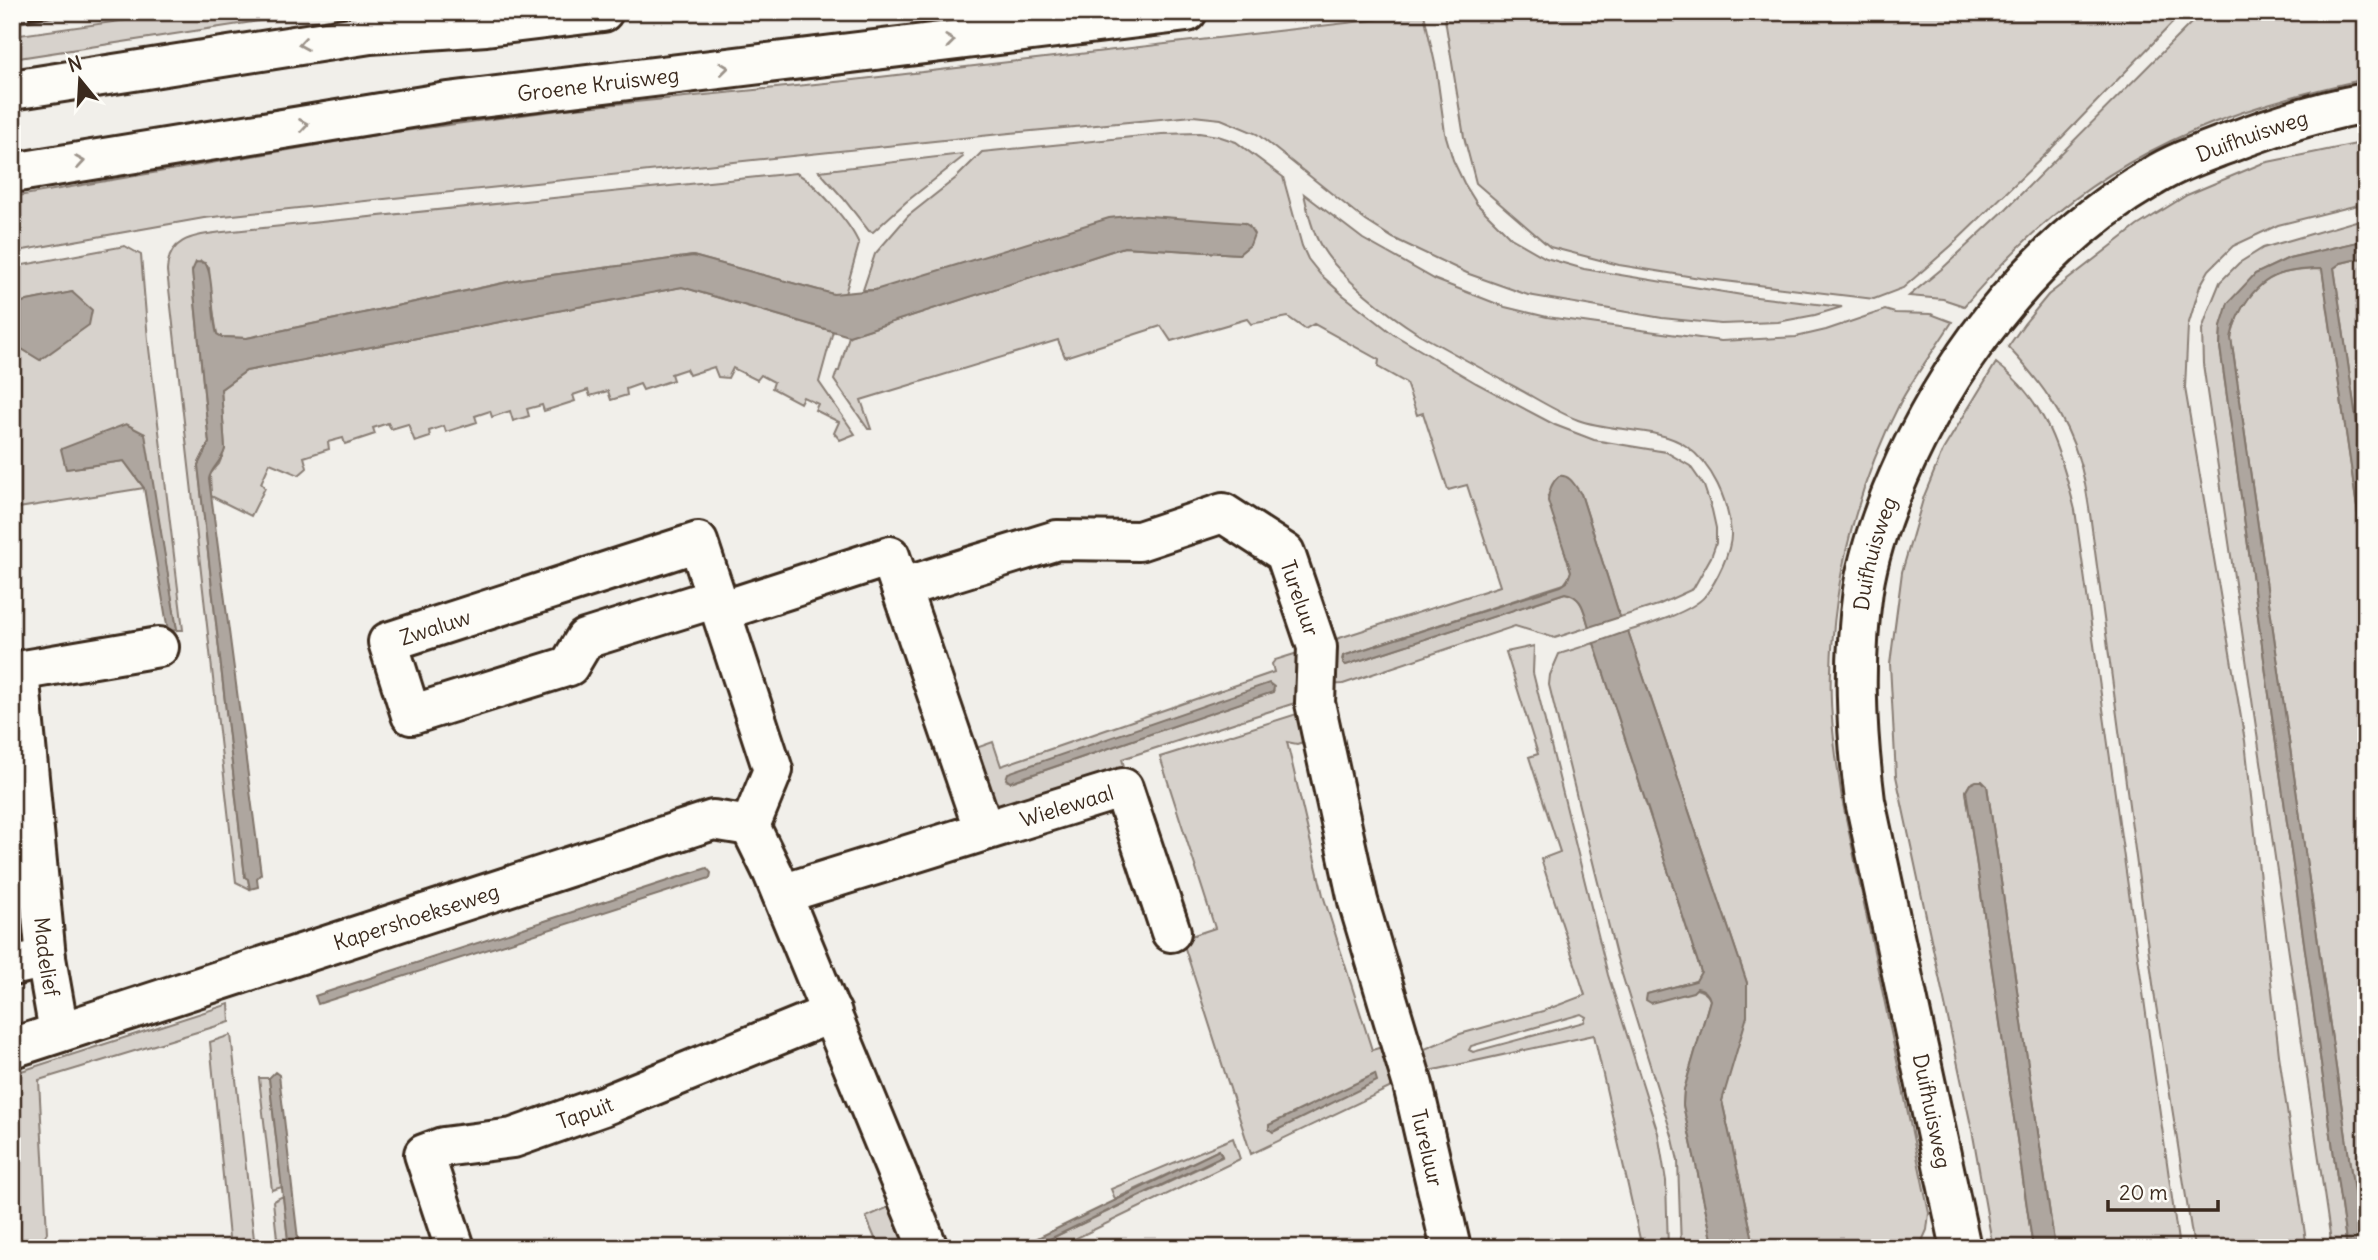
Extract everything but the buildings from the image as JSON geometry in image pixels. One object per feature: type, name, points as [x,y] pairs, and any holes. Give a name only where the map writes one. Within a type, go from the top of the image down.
[{"type":"street","points":[[12,90],[370,34],[486,26],[603,12]]},
{"type":"street","name":"Groene Kruisweg","points":[[12,173],[448,102],[1187,12]]},
{"type":"street","name":"Duifhuisweg","points":[[1961,1248],[1865,801],[1858,741],[1855,682],[1863,589],[1887,502],[1925,420],[1980,334],[2022,283],[2091,218],[2152,177],[2190,158],[2280,124],[2366,103]]},
{"type":"street","name":"Tureluur","points":[[901,588],[1057,540],[1139,541],[1223,513],[1285,552],[1317,647],[1315,703],[1358,901],[1413,1085],[1449,1248]]},
{"type":"street","name":"Zwaluw","points":[[750,826],[773,770],[719,604],[698,542],[388,642],[411,715],[569,666],[584,639],[719,604],[890,556],[901,588]]},
{"type":"street","points":[[782,894],[984,831],[901,588]]},
{"type":"street","name":"Madelief","points":[[59,1032],[29,962],[16,671],[159,647]]},
{"type":"street","name":"Wielewaal","points":[[984,831],[1123,788],[1171,932]]},
{"type":"street","name":"Kapershoekseweg","points":[[12,1048],[713,820],[750,826]]},
{"type":"street","points":[[750,826],[782,894],[928,1248]]},
{"type":"street","name":"Tapuit","points":[[455,1248],[424,1154],[443,1147],[513,1138],[603,1106],[832,1013]]},
{"type":"shaded area","points":[[12,12],[81,12],[12,24]]},
{"type":"shaded area","points":[[184,12],[317,12],[12,59],[12,36]]},
{"type":"shaded area","points":[[2183,12],[2048,152],[1951,246],[1903,288],[1874,299],[1700,278],[1619,265],[1550,247],[1476,183],[1464,137],[1444,13]]},
{"type":"shaded area","points":[[2202,12],[2366,12],[2366,79],[2276,101],[2233,115],[2152,151],[2112,173],[2038,229],[1964,306],[1943,299],[1909,296],[2007,208]]},
{"type":"shaded area","points":[[1424,14],[1436,68],[1445,133],[1453,160],[1477,204],[1511,238],[1546,258],[1584,269],[1748,296],[1842,307],[1778,322],[1721,324],[1662,318],[1528,295],[1469,274],[1393,238],[1366,221],[1257,134],[1221,119],[1193,116],[204,218],[12,252],[12,197],[382,134],[566,109],[845,81]]},
{"type":"shaded area","points":[[1199,133],[1236,142],[1283,177],[1308,259],[1343,295],[1393,334],[1555,425],[1594,440],[1666,452],[1690,466],[1704,486],[1716,528],[1716,543],[1711,557],[1693,589],[1658,605],[1620,617],[1581,494],[1548,496],[1571,571],[1564,584],[1343,656],[1342,659],[1346,665],[1565,593],[1579,601],[1589,627],[1555,638],[1515,626],[1343,684],[1326,685],[1330,641],[1500,586],[1467,485],[1448,490],[1423,413],[1417,415],[1406,383],[1378,367],[1379,360],[1314,324],[1305,329],[1288,317],[1251,324],[1247,319],[1171,341],[1161,326],[1065,357],[1058,340],[861,400],[871,429],[868,429],[834,380],[849,336],[1124,247],[1239,254],[1250,245],[1244,223],[863,290],[875,254],[908,216],[956,178],[982,152],[1162,134]]},
{"type":"shaded area","points":[[2366,142],[2366,203],[2278,225],[2233,246],[2209,270],[2200,286],[2188,326],[2185,388],[2245,741],[2279,1055],[2307,1248],[2194,1248],[2155,999],[2084,480],[2067,428],[2059,414],[2041,386],[2008,347],[2048,295],[2137,226],[2187,195],[2263,163]]},
{"type":"shaded area","points":[[962,154],[963,157],[873,232],[869,231],[819,171]]},
{"type":"shaded area","points":[[796,173],[832,204],[859,244],[845,294],[833,294],[693,256],[522,279],[247,338],[222,337],[217,334],[209,267],[201,261],[192,271],[209,443],[198,465],[245,877],[250,889],[236,882],[167,271],[172,251],[193,237],[223,232]]},
{"type":"shaded area","points":[[1304,194],[1363,239],[1436,280],[1505,307],[1547,317],[1721,341],[1796,337],[1885,310],[1895,313],[1931,314],[1952,322],[1900,403],[1860,499],[1850,533],[1837,602],[1831,671],[1832,719],[1842,799],[1929,1213],[1927,1230],[1919,1248],[1752,1248],[1753,1240],[1722,1101],[1747,983],[1628,631],[1658,622],[1691,607],[1705,596],[1718,575],[1729,548],[1731,533],[1718,484],[1696,454],[1675,440],[1591,424],[1570,417],[1407,326],[1366,295],[1329,258],[1315,234]]},
{"type":"shaded area","points":[[1136,215],[1244,223],[1254,234],[1250,245],[1239,254],[1124,247],[849,336],[682,287],[246,371],[221,389],[225,449],[209,479],[261,874],[257,878],[258,887],[250,889],[245,877],[198,465],[209,443],[192,271],[196,262],[205,263],[208,269],[217,334],[222,337],[247,338],[522,279],[693,256],[833,294],[875,290],[1109,218]]},
{"type":"shaded area","points":[[2366,218],[2366,240],[2289,258],[2255,274],[2221,326],[2220,347],[2347,1248],[2332,1248],[2203,364],[2202,330],[2220,282],[2239,263],[2263,248]]},
{"type":"shaded area","points":[[2366,240],[2366,257],[2341,263],[2334,268],[2366,486],[2366,569],[2322,269],[2288,272],[2265,282],[2243,307],[2231,338],[2362,1248],[2347,1248],[2220,347],[2221,326],[2228,303],[2255,274],[2289,258]]},
{"type":"shaded area","points":[[125,246],[141,255],[148,340],[183,630],[177,630],[144,434],[66,469],[124,461],[144,488],[12,509],[12,343],[41,360],[72,292],[12,304],[12,267]]},
{"type":"shaded area","points":[[2366,257],[2366,486],[2334,268],[2341,263]]},
{"type":"shaded area","points":[[2322,268],[2366,569],[2366,1248],[2362,1248],[2231,338],[2242,307],[2264,282],[2284,273]]},
{"type":"shaded area","points":[[682,287],[833,331],[819,382],[855,434],[840,440],[834,433],[839,422],[815,410],[818,404],[803,397],[800,403],[772,388],[774,382],[761,375],[757,380],[733,368],[728,378],[718,377],[714,367],[689,375],[686,369],[671,374],[673,380],[643,390],[640,384],[626,389],[627,395],[611,400],[608,391],[590,396],[588,390],[573,395],[575,401],[544,411],[542,405],[527,409],[529,416],[513,421],[510,411],[492,417],[490,411],[475,416],[477,422],[446,432],[444,426],[429,431],[430,437],[415,442],[408,424],[391,429],[388,423],[373,428],[375,434],[345,444],[343,438],[328,442],[329,449],[304,457],[307,468],[299,475],[270,463],[261,483],[265,488],[251,516],[211,496],[210,474],[219,464],[225,449],[221,389],[246,371]]},
{"type":"shaded area","points":[[72,292],[92,310],[89,325],[40,360],[12,343],[12,304]]},
{"type":"shaded area","points":[[1996,363],[2027,394],[2049,429],[2064,468],[2075,510],[2179,1248],[2055,1248],[1987,786],[1970,784],[1966,791],[2033,1248],[1993,1248],[1973,1135],[1896,776],[1890,664],[1902,572],[1924,496],[1943,450]]},
{"type":"shaded area","points":[[126,424],[145,434],[177,630],[168,631],[144,488],[124,461],[66,469],[61,449]]},
{"type":"shaded area","points":[[1559,476],[1569,479],[1581,494],[1620,617],[1589,627],[1579,601],[1565,593],[1346,665],[1343,663],[1343,656],[1567,582],[1571,571],[1548,501],[1551,487]]},
{"type":"shaded area","points":[[1628,631],[1747,983],[1747,1016],[1722,1101],[1753,1240],[1752,1248],[1714,1248],[1683,1105],[1684,1090],[1710,1000],[1704,990],[1697,988],[1693,992],[1651,1003],[1646,1000],[1647,994],[1696,981],[1701,972],[1594,643]]},
{"type":"shaded area","points":[[1594,643],[1701,972],[1696,981],[1647,994],[1691,988],[1706,994],[1710,1000],[1684,1090],[1683,1105],[1714,1248],[1681,1248],[1678,1161],[1673,1139],[1616,955],[1549,685],[1550,675],[1559,654]]},
{"type":"shaded area","points":[[1534,646],[1533,673],[1608,975],[1658,1133],[1666,1181],[1668,1248],[1642,1248],[1594,1035],[1425,1072],[1420,1051],[1460,1034],[1543,1011],[1585,995],[1541,859],[1560,852],[1529,757],[1538,754],[1506,652]],"holes":[[[1581,1014],[1586,1017],[1584,1022],[1473,1052],[1469,1050],[1471,1046]]]},
{"type":"shaded area","points":[[1301,652],[1298,702],[1122,759],[1125,770],[998,807],[989,804],[986,777],[976,748],[993,742],[1001,766],[1274,672],[1272,664],[1275,660]],"holes":[[[1274,690],[1011,782],[1008,781]]]},
{"type":"shaded area","points":[[1269,683],[1274,687],[1273,692],[1010,782],[1006,779],[1008,773]]},
{"type":"shaded area","points":[[1300,713],[1306,741],[1297,744],[1287,742],[1323,895],[1372,1050],[1389,1045],[1404,1081],[1251,1154],[1182,939],[1215,928],[1160,757]]},
{"type":"shaded area","points":[[1982,781],[1987,786],[2055,1248],[2033,1248],[1966,791],[1970,784]]},
{"type":"shaded area","points":[[707,868],[711,873],[710,878],[318,1004],[315,996]]},
{"type":"shaded area","points":[[229,1004],[230,1022],[39,1080],[47,1233],[40,1243],[33,1247],[12,1248],[12,1074]]},
{"type":"shaded area","points":[[231,1035],[255,1248],[230,1248],[210,1042]]},
{"type":"shaded area","points":[[275,1072],[279,1075],[299,1248],[289,1248],[269,1078]]},
{"type":"shaded area","points":[[1375,1074],[1377,1081],[1273,1132],[1269,1129],[1269,1125]]},
{"type":"shaded area","points":[[259,1078],[269,1078],[282,1187],[272,1190]]},
{"type":"shaded area","points":[[1233,1138],[1240,1159],[1056,1248],[1031,1248],[1222,1157],[1219,1150],[1115,1199],[1111,1189]]},
{"type":"shaded area","points":[[1219,1150],[1222,1156],[1031,1248],[1017,1248]]},
{"type":"shaded area","points":[[283,1196],[289,1248],[278,1248],[273,1201]]},
{"type":"shaded area","points":[[889,1207],[906,1248],[879,1248],[866,1217]]},
{"type":"railway","points":[[12,18],[68,12]]}]
